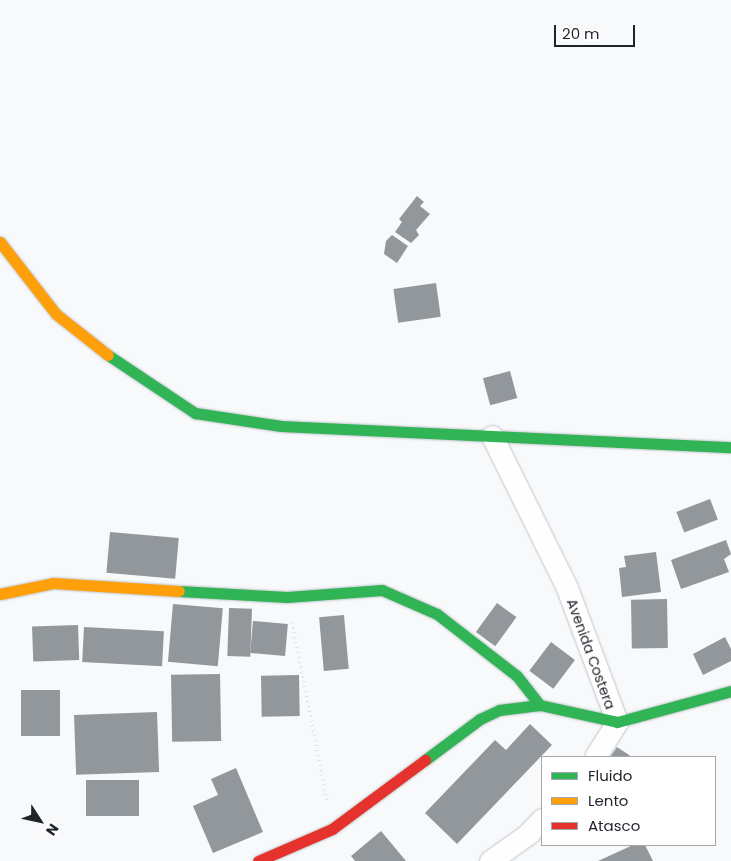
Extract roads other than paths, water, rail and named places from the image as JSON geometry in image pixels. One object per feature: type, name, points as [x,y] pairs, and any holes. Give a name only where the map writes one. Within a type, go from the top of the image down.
[{"type":"main road","points":[[0,242],[56,314],[125,368],[194,414],[281,426],[731,447]]},
{"type":"main road","points":[[0,594],[53,583],[287,597],[382,590],[437,614],[517,676],[540,705]]},
{"type":"main road","points":[[617,722],[731,691]]},
{"type":"main road","name":"Avenida Costera","points":[[258,861],[332,829],[480,718],[498,710],[540,705],[617,722]]},
{"type":"street","name":"Avenida Costera","points":[[492,436],[567,588],[617,722]]},
{"type":"street","points":[[596,756],[617,722]]},
{"type":"street","points":[[490,861],[528,834],[541,820]]}]
